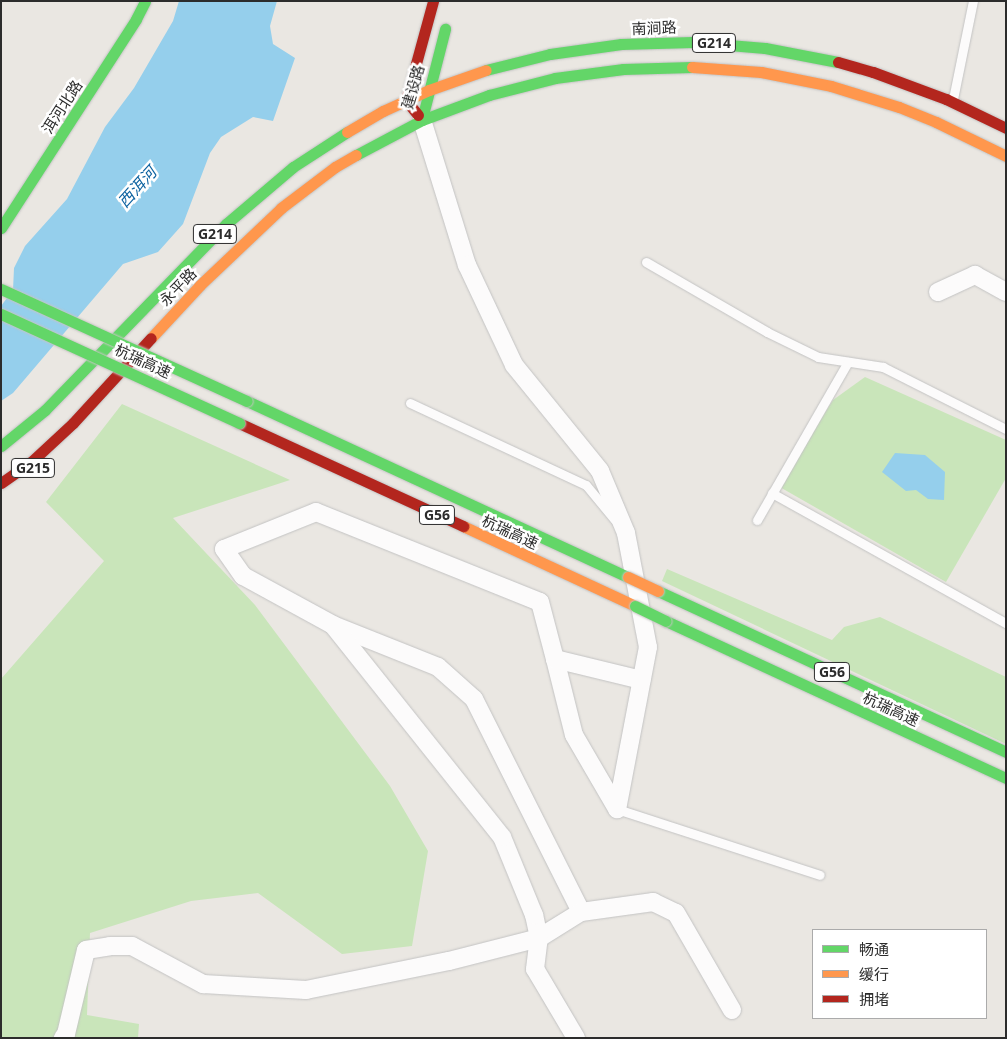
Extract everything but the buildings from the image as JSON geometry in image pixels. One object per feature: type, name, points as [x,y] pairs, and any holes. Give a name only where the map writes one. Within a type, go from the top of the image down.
[{"type":"main road","name":"洱河北路","points":[[1,228],[136,19],[145,1]]},
{"type":"main road","name":"建设路","points":[[422,120],[410,98],[433,1]]},
{"type":"main road","name":"建设路","points":[[422,120],[448,15]]},
{"type":"main road","name":"南涧路","points":[[410,98],[481,71],[550,54],[621,44],[693,42],[765,48],[837,62],[908,84],[952,102],[1006,128]]},
{"type":"main road","name":"G214","points":[[422,120],[488,95],[563,76],[657,67],[727,69],[796,78],[865,96],[936,122],[1006,156]]},
{"type":"main road","name":"永平路","points":[[1,446],[12,439],[45,410],[206,242],[260,193],[322,147],[410,98]]},
{"type":"main road","name":"永平路","points":[[1,483],[30,462],[64,432],[200,285],[281,208],[335,167],[394,133],[422,120]]},
{"type":"main road","name":"杭瑞高速","points":[[1,289],[56,312],[1006,752]]},
{"type":"main road","name":"杭瑞高速","points":[[1,314],[1006,778]]},
{"type":"main road","points":[[99,371],[124,328]]},
{"type":"main road","points":[[64,432],[89,389]]},
{"type":"main road","name":"G215","points":[[20,483],[64,432]]},
{"type":"street","points":[[422,120],[467,265],[514,366],[600,471],[626,533],[648,647],[617,809]]},
{"type":"street","points":[[938,292],[975,275],[1006,292]]},
{"type":"street","points":[[581,912],[474,699],[438,667],[332,625],[243,576],[224,549],[316,512],[540,602],[574,735],[617,809]]},
{"type":"street","points":[[332,625],[502,837],[534,915],[539,938],[535,969],[576,1038]]},
{"type":"street","points":[[555,659],[642,680]]},
{"type":"street","points":[[63,1038],[66,1034],[86,950],[110,946],[132,946],[203,984],[306,990],[449,961],[539,938],[581,912],[653,902],[676,913],[732,1010]]},
{"type":"lane","points":[[952,102],[973,1]]},
{"type":"lane","points":[[646,262],[767,332],[818,357],[883,367],[1006,429]]},
{"type":"lane","points":[[757,520],[848,362]]},
{"type":"lane","points":[[410,403],[586,485],[626,533]]},
{"type":"lane","points":[[772,494],[1006,623]]},
{"type":"lane","points":[[617,809],[820,875]]},
{"type":"green space","points":[[865,377],[1006,440],[1006,478],[946,582],[778,486],[833,400]]},
{"type":"green space","points":[[122,404],[290,480],[173,518],[255,605],[390,786],[428,851],[412,946],[342,954],[258,893],[191,901],[90,933],[87,1015],[139,1024],[138,1038],[1,1038],[1,679],[104,561],[46,502]]},
{"type":"green space","points":[[667,569],[832,640],[844,627],[880,617],[1006,677],[1006,744],[662,581]]},
{"type":"water","name":"西洱河","points":[[179,1],[277,1],[270,26],[273,44],[295,58],[273,121],[253,117],[221,137],[210,153],[183,224],[158,252],[123,264],[13,393],[1,401],[1,306],[13,290],[14,268],[25,246],[67,199],[105,127],[134,88],[173,21]]},
{"type":"water","points":[[895,453],[925,455],[945,472],[944,500],[928,499],[916,490],[906,491],[882,472]]},
{"type":"traffic: fast","points":[[1,228],[136,19],[145,1]]},
{"type":"traffic: fast","points":[[424,111],[445,29]]},
{"type":"traffic: fast","points":[[486,70],[550,54],[621,44],[693,42],[765,48],[838,62]]},
{"type":"traffic: fast","points":[[356,155],[422,120],[489,95],[555,78],[623,69],[692,67]]},
{"type":"traffic: fast","points":[[1,446],[45,410],[226,224],[293,167],[347,132]]},
{"type":"traffic: fast","points":[[1,289],[247,401]]},
{"type":"traffic: fast","points":[[1,314],[239,423]]},
{"type":"traffic: fast","points":[[247,401],[628,577]]},
{"type":"traffic: fast","points":[[658,591],[1006,752]]},
{"type":"traffic: fast","points":[[635,606],[666,621]]},
{"type":"traffic: fast","points":[[666,621],[1006,778]]},
{"type":"traffic: slow","points":[[692,67],[761,72],[831,86],[899,107],[936,122],[1006,156]]},
{"type":"traffic: slow","points":[[347,132],[383,111],[429,90],[486,70]]},
{"type":"traffic: slow","points":[[151,338],[200,285],[281,208],[335,167],[356,155]]},
{"type":"traffic: slow","points":[[463,526],[635,606]]},
{"type":"traffic: slow","points":[[628,577],[658,591]]},
{"type":"traffic: jam","points":[[418,115],[406,100],[433,1]]},
{"type":"traffic: jam","points":[[838,62],[873,72],[946,99],[1006,128]]},
{"type":"traffic: jam","points":[[1,483],[31,462],[73,423],[151,338]]},
{"type":"traffic: jam","points":[[239,423],[463,526]]}]
